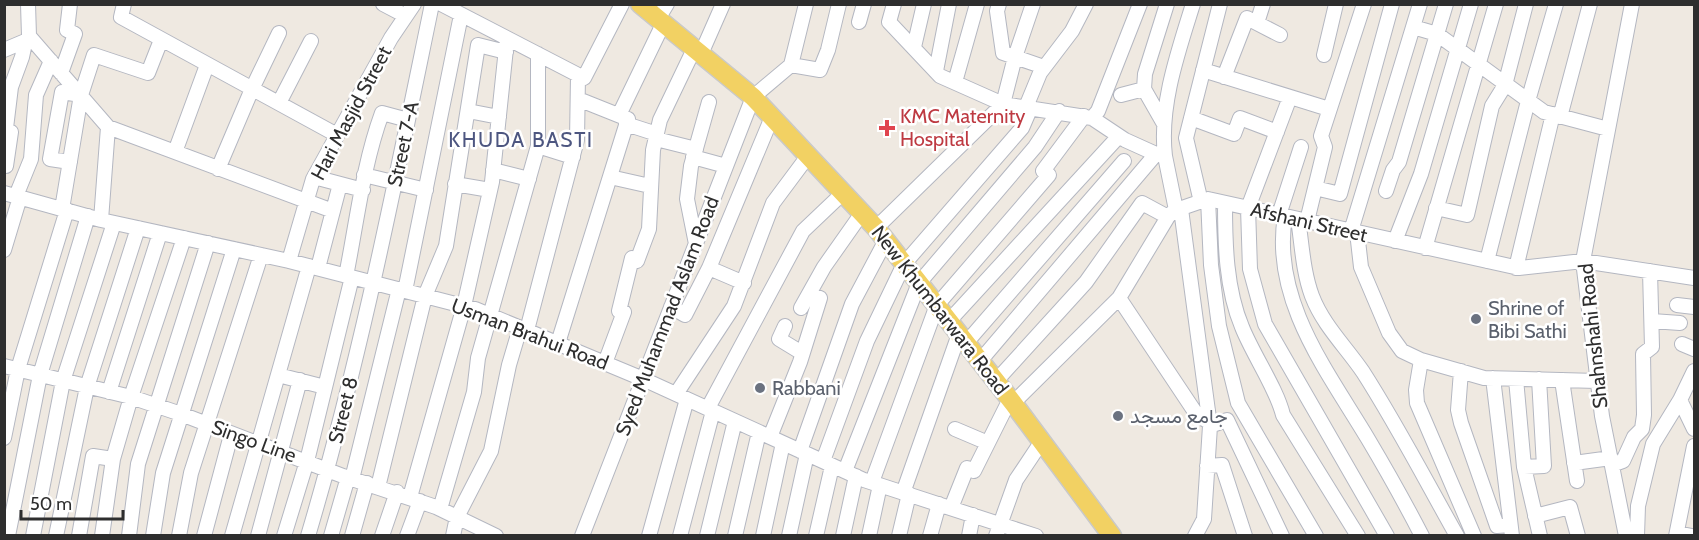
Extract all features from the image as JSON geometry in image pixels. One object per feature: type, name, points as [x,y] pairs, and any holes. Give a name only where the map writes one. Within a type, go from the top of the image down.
[{"type":"main road","name":"New Khumbarwara Road","points":[[640,4],[663,16],[697,52],[753,97],[881,234],[1042,441],[1112,536]]},
{"type":"street","points":[[6,166],[9,150],[11,87],[28,40],[28,4]]},
{"type":"street","points":[[61,73],[75,34],[67,30],[70,4]]},
{"type":"street","points":[[124,4],[121,17],[337,135]]},
{"type":"street","points":[[383,4],[410,10]]},
{"type":"street","name":"Street 7-A","points":[[374,283],[432,4]]},
{"type":"street","points":[[352,536],[373,485],[425,296],[446,246],[478,45],[507,45],[538,54],[584,78],[622,4]]},
{"type":"street","points":[[605,363],[624,312],[620,311],[632,258],[637,261],[649,229],[650,186],[660,120],[723,4]]},
{"type":"street","points":[[753,97],[791,65],[806,4]]},
{"type":"street","points":[[791,65],[820,70],[828,51],[839,4]]},
{"type":"street","points":[[860,22],[864,4]]},
{"type":"street","points":[[894,4],[889,22],[936,71],[955,82],[1003,104],[1088,117],[1119,136],[1160,155]]},
{"type":"street","points":[[914,47],[924,4]]},
{"type":"street","points":[[936,71],[949,4]]},
{"type":"street","points":[[955,82],[979,4],[998,8],[1003,53],[1044,67]]},
{"type":"street","points":[[789,536],[804,452],[852,304],[881,234],[1003,104],[1015,57],[1033,4]]},
{"type":"street","points":[[843,536],[839,469],[867,340],[904,264],[1022,128],[1044,67],[1072,31],[1086,4]]},
{"type":"street","points":[[869,536],[876,484],[937,305],[1048,175],[1043,171],[1088,117],[1098,111],[1140,4]]},
{"type":"street","points":[[1164,124],[1144,89],[1145,74],[1167,4]]},
{"type":"street","points":[[1193,4],[1178,53],[1160,155],[1175,212],[1209,424],[1203,525],[1195,536]]},
{"type":"street","points":[[1220,4],[1186,138],[1205,201],[1210,265],[1219,326],[1238,403],[1316,536]]},
{"type":"street","points":[[1257,23],[1263,4]]},
{"type":"street","points":[[1324,55],[1336,4]]},
{"type":"street","points":[[1364,4],[1321,136],[1325,147],[1315,188],[1283,230],[1286,267],[1294,305],[1304,333],[1380,459],[1422,536]]},
{"type":"street","points":[[1315,188],[1340,194],[1392,4]]},
{"type":"street","points":[[1420,4],[1354,232],[1361,267],[1389,333],[1402,351],[1421,360],[1461,371],[1493,378],[1597,381]]},
{"type":"street","points":[[1386,191],[1393,170],[1399,162],[1446,4]]},
{"type":"street","points":[[1395,241],[1421,174],[1471,4]]},
{"type":"street","points":[[1425,248],[1496,4]]},
{"type":"street","points":[[1436,208],[1467,215],[1492,106],[1505,85],[1526,4]]},
{"type":"street","points":[[1487,261],[1528,101],[1556,4]]},
{"type":"street","points":[[1516,268],[1590,4]]},
{"type":"street","name":"Shahnshahi Road","points":[[1625,530],[1597,381],[1583,261],[1632,4]]},
{"type":"street","points":[[331,536],[350,478],[402,290],[426,190],[444,102],[453,9],[507,45]]},
{"type":"street","name":"Hari Masjid Street","points":[[289,261],[314,177],[410,10]]},
{"type":"street","points":[[558,343],[610,177],[623,120],[663,16]]},
{"type":"street","points":[[1224,77],[1247,18],[1280,35]]},
{"type":"street","points":[[1413,27],[1437,34],[1528,101],[1557,116],[1608,129]]},
{"type":"street","points":[[218,169],[279,33]]},
{"type":"street","points":[[4,50],[28,40]]},
{"type":"street","points":[[28,40],[51,61],[108,127],[333,211]]},
{"type":"street","points":[[4,438],[11,367],[64,210],[81,95],[94,55],[148,73],[160,40]]},
{"type":"street","points":[[279,103],[310,41]]},
{"type":"street","points":[[407,536],[409,497],[464,306],[490,190],[507,45]]},
{"type":"street","points":[[440,509],[474,392],[478,358],[538,146],[538,54]]},
{"type":"street","points":[[5,249],[13,196],[31,152],[36,95],[51,61]]},
{"type":"street","points":[[175,152],[207,65]]},
{"type":"street","points":[[1203,70],[1329,109]]},
{"type":"street","points":[[453,536],[458,517],[491,451],[509,365],[524,329],[573,157],[577,140],[579,76]]},
{"type":"street","points":[[1121,95],[1144,89]]},
{"type":"street","points":[[70,162],[50,159],[62,92],[81,95]]},
{"type":"street","name":"Syed Muhammad Aslam Road","points":[[582,536],[753,97]]},
{"type":"street","points":[[1290,97],[1248,208],[1250,270],[1265,324],[1387,536]]},
{"type":"street","points":[[578,99],[726,166]]},
{"type":"street","points":[[444,102],[499,117]]},
{"type":"street","points":[[696,244],[687,199],[694,153],[709,102]]},
{"type":"street","points":[[816,536],[839,469],[919,283],[1035,147],[1059,111]]},
{"type":"street","points":[[284,536],[307,461],[325,387],[349,276],[364,176],[372,140],[382,113],[408,120]]},
{"type":"street","points":[[671,307],[686,315],[710,268],[772,117]]},
{"type":"street","points":[[1191,118],[1234,134],[1240,118],[1277,132]]},
{"type":"street","points":[[33,536],[63,381],[101,220],[108,127]]},
{"type":"street","points":[[1459,129],[1485,135]]},
{"type":"street","points":[[899,536],[906,494],[958,333],[1076,183],[1119,136]]},
{"type":"street","points":[[538,146],[573,157]]},
{"type":"street","points":[[1301,147],[1292,218],[1317,305],[1326,324],[1362,371],[1457,536]]},
{"type":"street","points":[[9,150],[31,152]]},
{"type":"street","points":[[980,360],[1160,155]]},
{"type":"street","points":[[650,536],[682,396],[734,306],[773,203],[808,156]]},
{"type":"street","points":[[958,333],[1093,196],[1124,161]]},
{"type":"street","points":[[493,170],[529,179]]},
{"type":"street","points":[[364,176],[426,190]]},
{"type":"street","points":[[314,177],[363,190]]},
{"type":"street","points":[[610,177],[650,186]]},
{"type":"street","points":[[1076,183],[1093,196]]},
{"type":"street","points":[[232,536],[278,375],[340,184]]},
{"type":"street","points":[[455,184],[490,190]]},
{"type":"street","points":[[680,536],[710,410],[803,231],[843,193]]},
{"type":"street","name":"Usman Brahui Road","points":[[13,196],[101,220],[289,261],[464,306],[643,379],[876,484],[972,515],[997,530],[1027,534]]},
{"type":"street","points":[[996,381],[1086,282],[1142,203],[1175,212],[1205,201]]},
{"type":"street","name":"Afshani Street","points":[[1205,201],[1225,203],[1516,268],[1583,261],[1695,278]]},
{"type":"street","points":[[1225,203],[1227,263],[1241,324],[1260,369],[1280,401],[1283,416],[1358,536]]},
{"type":"street","points":[[930,536],[967,468],[974,471],[1011,401],[1119,298],[1175,212]]},
{"type":"street","points":[[801,308],[834,251],[862,213]]},
{"type":"street","points":[[8,536],[40,375],[101,220]]},
{"type":"street","points":[[56,536],[87,387],[138,228]]},
{"type":"street","points":[[109,392],[160,233]]},
{"type":"street","points":[[102,536],[113,459],[131,397],[184,238]]},
{"type":"street","points":[[129,536],[138,464],[208,243]]},
{"type":"street","points":[[153,536],[163,473],[234,249]]},
{"type":"street","points":[[179,536],[191,473],[261,255]]},
{"type":"street","points":[[710,268],[744,283]]},
{"type":"street","points":[[1574,463],[1623,461],[1634,437],[1642,429],[1644,415],[1643,354],[1652,347],[1650,271]]},
{"type":"street","name":"Street 8","points":[[308,536],[328,469],[374,283]]},
{"type":"street","points":[[735,421],[708,529],[736,532],[820,298],[809,294]]},
{"type":"street","points":[[1119,298],[1197,415],[1209,424],[1227,420],[1282,536]]},
{"type":"street","points":[[1677,305],[1695,307]]},
{"type":"street","points":[[1652,321],[1680,323]]},
{"type":"street","points":[[785,326],[779,339],[802,353]]},
{"type":"street","points":[[1421,360],[1416,390],[1417,403],[1474,536]]},
{"type":"street","name":"Singo Line","points":[[11,367],[131,397],[181,414],[257,445],[440,509],[496,536]]},
{"type":"street","points":[[1461,371],[1458,410],[1461,423],[1497,526],[1511,530],[1493,378]]},
{"type":"street","points":[[1636,536],[1638,506],[1653,444],[1691,386],[1695,371]]},
{"type":"street","points":[[278,375],[325,387]]},
{"type":"street","points":[[1516,379],[1524,467],[1540,536]]},
{"type":"street","points":[[258,536],[300,380]]},
{"type":"street","points":[[1524,467],[1544,466],[1539,380]]},
{"type":"street","points":[[1562,380],[1577,481]]},
{"type":"street","points":[[1680,400],[1695,429]]},
{"type":"street","points":[[955,429],[988,443]]},
{"type":"street","points":[[204,536],[231,435]]},
{"type":"street","points":[[763,536],[771,437]]},
{"type":"street","points":[[997,530],[1016,480],[1042,441]]},
{"type":"street","points":[[1692,536],[1676,534],[1695,446]]},
{"type":"street","points":[[79,536],[93,456],[113,459]]},
{"type":"street","points":[[1207,466],[1222,465],[1245,536]]},
{"type":"street","points":[[382,536],[409,497]]},
{"type":"street","points":[[1535,516],[1570,507],[1578,536]]},
{"type":"street","points":[[969,536],[972,515]]},
{"type":"place","name":"KMC Maternity Hospital","points":[[887,128]]},
{"type":"place","name":"Shrine of Bibi Sathi","points":[[1476,319]]},
{"type":"place","name":"Rabbani","points":[[760,388]]},
{"type":"place","name":"جامع مسجد","points":[[1118,416]]},
{"type":"district","name":"KHUDA BASTI","points":[[521,139]]}]
